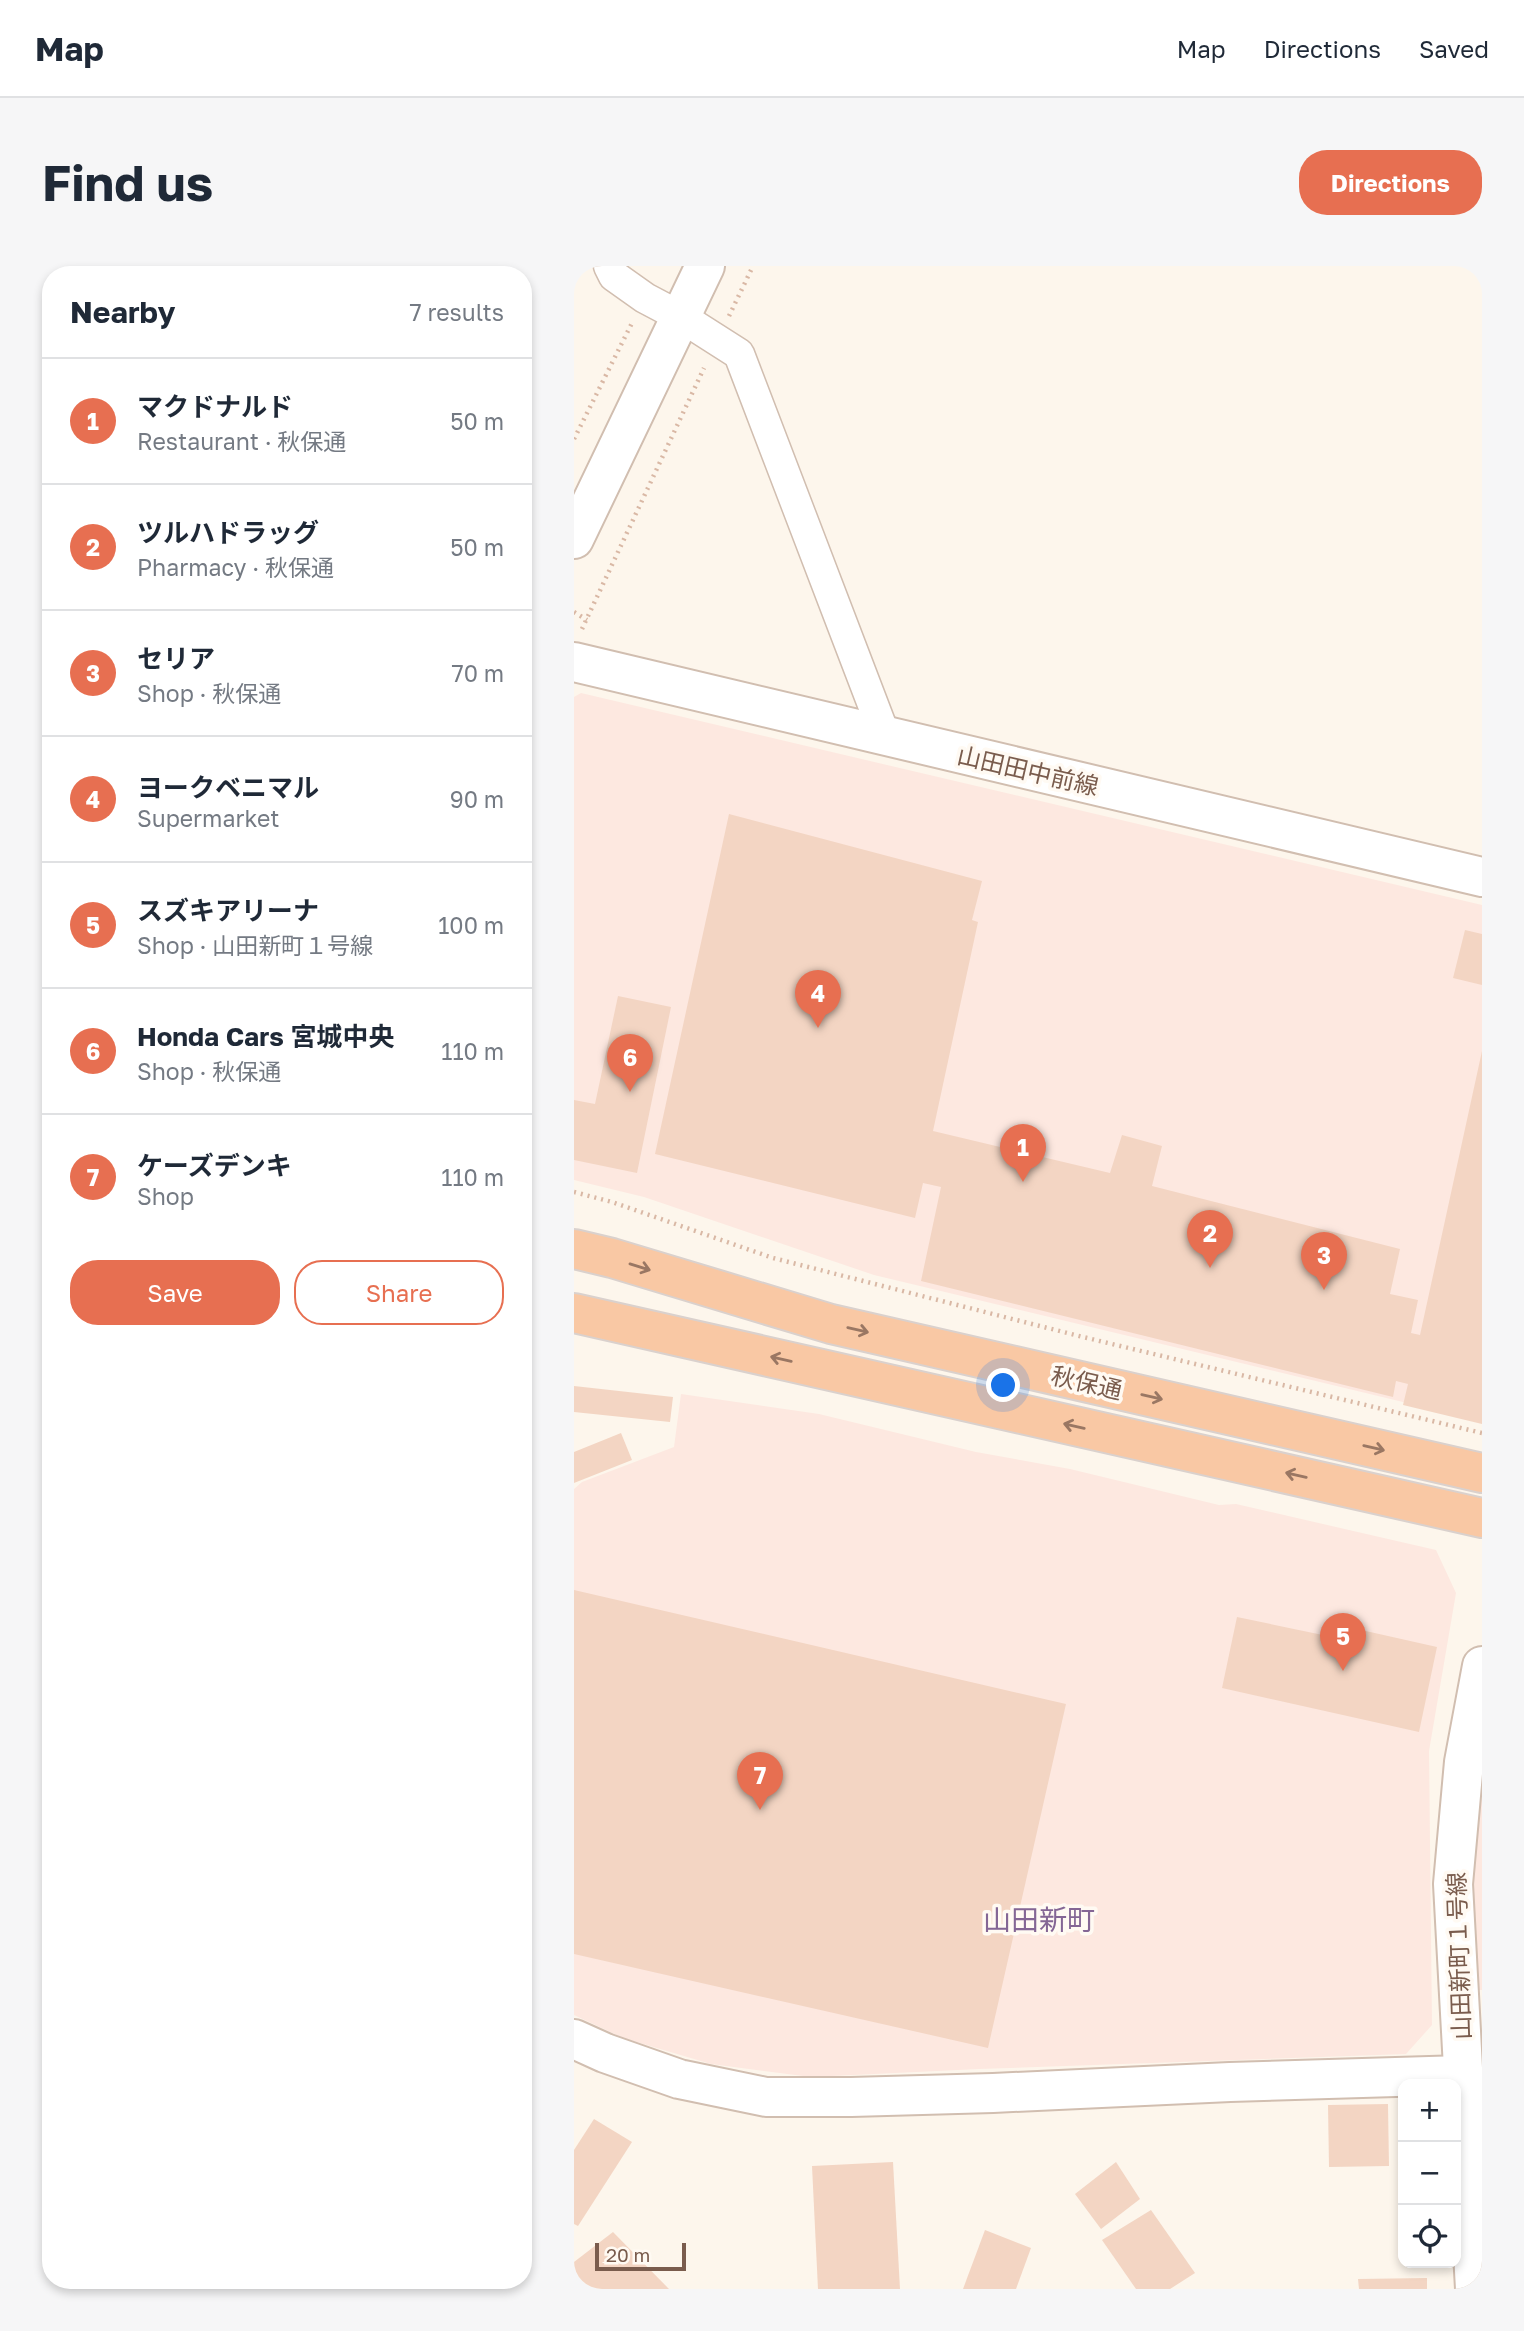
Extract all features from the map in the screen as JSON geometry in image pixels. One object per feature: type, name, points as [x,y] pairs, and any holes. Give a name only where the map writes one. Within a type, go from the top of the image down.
[{"type":"highway","name":"秋保通","points":[[574,1249],[831,1324],[1482,1473]]},
{"type":"highway","name":"秋保通","points":[[574,1313],[1482,1518]]},
{"type":"street","points":[[608,266],[614,276],[645,298],[718,339],[739,354],[885,736]]},
{"type":"street","points":[[574,539],[705,266]]},
{"type":"street","name":"山田田中前線","points":[[577,647],[885,736],[1482,877]]},
{"type":"street","name":"山田新町１号線","points":[[1475,2289],[1452,1884],[1464,1762],[1482,1666]]},
{"type":"street","points":[[574,2039],[679,2079],[766,2097],[993,2093],[1463,2075]]},
{"type":"path","points":[[577,647],[587,620],[753,266]]},
{"type":"path","points":[[574,439],[645,298]]},
{"type":"path","points":[[574,612],[587,620]]},
{"type":"path","points":[[574,1192],[612,1202],[773,1258],[1083,1337],[1482,1433]]},
{"type":"shaded area","points":[[581,693],[1482,905],[1482,1421],[874,1275],[644,1197],[574,1180],[574,697]]},
{"type":"shaded area","points":[[681,1394],[819,1414],[976,1452],[1070,1469],[1219,1505],[1236,1504],[1436,1550],[1456,1593],[1429,1751],[1432,2025],[1406,2054],[811,2077],[711,2064],[623,2038],[574,2015],[574,1489],[582,1482],[674,1447]]},
{"type":"shaded area","points":[[1482,1763],[1482,1990],[1473,1990],[1467,1896]]},
{"type":"building","points":[[729,814],[982,881],[972,920],[978,922],[933,1131],[1110,1173],[1122,1135],[1162,1146],[1152,1186],[1400,1249],[1390,1294],[1418,1300],[1411,1333],[1420,1335],[1482,1051],[1482,1424],[1403,1405],[1408,1384],[1396,1381],[1393,1397],[921,1281],[941,1187],[923,1183],[915,1218],[655,1154]]},
{"type":"building","points":[[1465,930],[1482,934],[1482,985],[1453,978]]},
{"type":"building","points":[[618,996],[671,1007],[637,1173],[574,1160],[574,1100],[595,1104]]},
{"type":"building","points":[[574,1386],[673,1397],[670,1422],[574,1412]]},
{"type":"building","points":[[621,1433],[632,1460],[574,1483],[574,1452]]},
{"type":"building","points":[[574,1590],[1066,1704],[988,2048],[574,1954]]},
{"type":"building","points":[[1237,1617],[1337,1638],[1339,1625],[1437,1647],[1419,1732],[1222,1688]]},
{"type":"building","points":[[1388,2104],[1389,2166],[1329,2167],[1328,2105]]},
{"type":"building","points":[[594,2119],[632,2142],[578,2226],[574,2224],[574,2150]]},
{"type":"building","points":[[893,2162],[900,2289],[818,2289],[812,2166]]},
{"type":"building","points":[[1116,2162],[1140,2199],[1101,2229],[1075,2194]]},
{"type":"building","points":[[1151,2210],[1195,2273],[1170,2289],[1136,2289],[1102,2240]]},
{"type":"building","points":[[985,2230],[1031,2248],[1016,2289],[963,2289]]},
{"type":"building","points":[[613,2232],[669,2289],[584,2289],[574,2278],[574,2262]]},
{"type":"building","points":[[1427,2278],[1427,2289],[1359,2289],[1358,2279]]},
{"type":"place","name":"ヨークベニマル","points":[[818,1028]]},
{"type":"place","name":"Honda Cars 宮城中央","points":[[630,1092]]},
{"type":"place","name":"マクドナルド","points":[[1023,1182]]},
{"type":"place","name":"ツルハドラッグ","points":[[1210,1268]]},
{"type":"place","name":"セリア","points":[[1324,1290]]},
{"type":"place","name":"スズキアリーナ","points":[[1343,1671]]},
{"type":"place","name":"ケーズデンキ","points":[[760,1810]]},
{"type":"district","name":"山田新町","points":[[1039,1919]]}]
